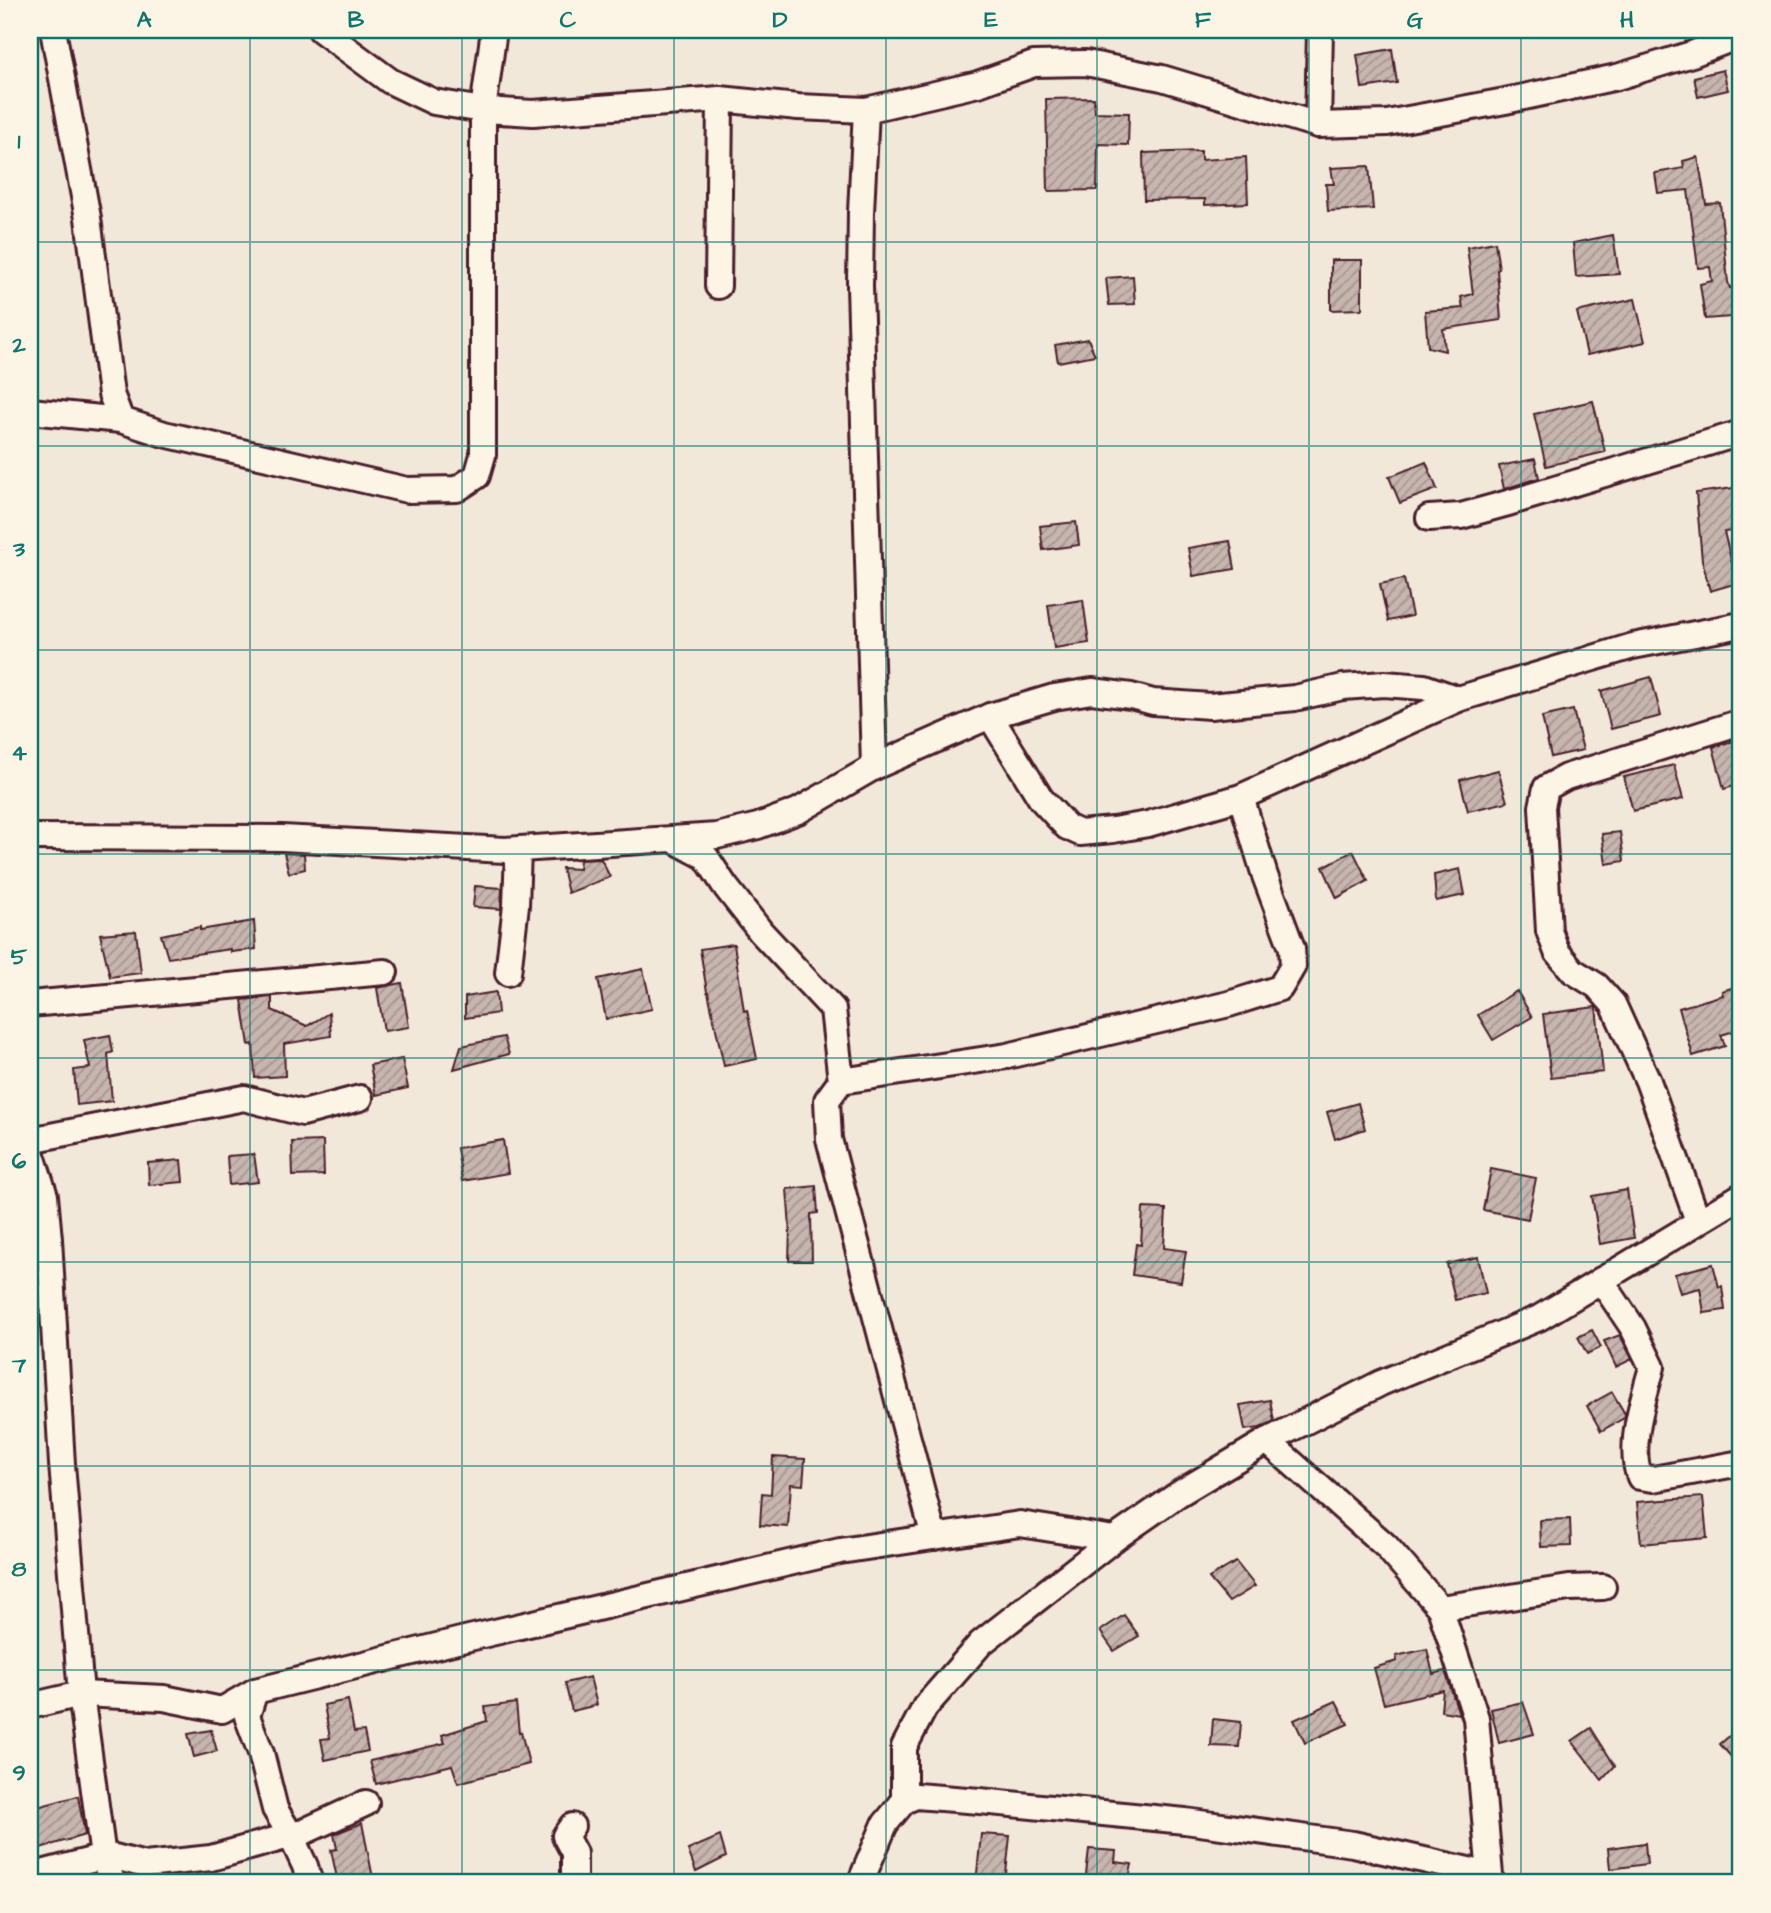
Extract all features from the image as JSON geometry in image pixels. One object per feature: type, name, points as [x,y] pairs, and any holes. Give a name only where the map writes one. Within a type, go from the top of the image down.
[{"type":"street","points":[[53,30],[88,218],[111,394],[121,420]]},
{"type":"street","points":[[321,30],[390,81],[434,102],[483,110],[533,113],[720,99],[798,107],[866,110],[978,84],[1034,64],[1087,63],[1162,78],[1318,125],[1387,123],[1505,101],[1617,77],[1692,54],[1741,35]]},
{"type":"street","points":[[30,411],[121,420],[164,434],[407,490],[457,489],[477,476],[483,455],[483,110],[494,30]]},
{"type":"street","points":[[1318,125],[1320,30]]},
{"type":"street","points":[[718,286],[720,99]]},
{"type":"street","points":[[866,110],[860,286],[874,767]]},
{"type":"street","points":[[1429,518],[1461,516],[1741,433]]},
{"type":"street","points":[[990,716],[1041,799],[1067,827],[1080,832],[1113,830],[1148,824],[1241,797],[1458,699],[1633,646],[1741,625]]},
{"type":"street","points":[[30,837],[282,838],[518,849],[717,836],[798,811],[874,767],[990,716],[1054,697],[1092,691],[1153,702],[1210,706],[1295,698],[1343,687],[1384,684],[1424,687],[1458,699]]},
{"type":"street","points":[[1698,1221],[1648,1081],[1613,1004],[1597,986],[1573,971],[1557,952],[1549,931],[1542,807],[1546,788],[1566,777],[1741,722]]},
{"type":"street","points":[[841,1081],[1007,1056],[1229,1004],[1280,988],[1293,966],[1292,948],[1265,876],[1241,797]]},
{"type":"street","points":[[674,839],[706,857],[724,886],[761,932],[834,1009],[841,1081],[827,1100],[829,1139],[934,1536]]},
{"type":"street","points":[[508,973],[516,905],[518,849]]},
{"type":"street","points":[[30,1004],[385,972]]},
{"type":"street","points":[[30,1140],[244,1098],[303,1113],[360,1098]]},
{"type":"street","points":[[30,1149],[37,1199],[50,1252],[62,1464],[81,1694],[103,1857],[113,1883]]},
{"type":"street","points":[[904,1801],[904,1747],[925,1707],[981,1643],[1114,1539],[1180,1493],[1267,1441],[1381,1383],[1539,1318],[1741,1196]]},
{"type":"street","points":[[1601,1280],[1633,1328],[1653,1367],[1640,1413],[1635,1465],[1640,1477],[1653,1479],[1741,1463]]},
{"type":"street","points":[[860,1883],[885,1824],[904,1801],[916,1797],[1185,1821],[1353,1844],[1490,1879],[1476,1718],[1440,1608],[1386,1546],[1267,1441]]},
{"type":"street","points":[[30,1706],[81,1694],[164,1698],[222,1710],[255,1691],[840,1551],[1020,1524],[1114,1539]]},
{"type":"street","points":[[1440,1608],[1569,1588],[1604,1587]]},
{"type":"street","points":[[255,1691],[247,1716],[261,1753],[275,1809],[291,1836],[310,1883]]},
{"type":"street","points":[[30,1876],[103,1857],[115,1857],[145,1865],[211,1858],[291,1836],[366,1803]]},
{"type":"street","points":[[572,1826],[565,1836],[573,1853],[574,1883]]},
{"type":"building","points":[[1392,49],[1397,83],[1362,88],[1357,55]]},
{"type":"building","points":[[1723,70],[1728,90],[1698,97],[1694,77]]},
{"type":"building","points":[[1094,98],[1095,112],[1129,113],[1128,145],[1098,144],[1097,190],[1048,191],[1046,99]]},
{"type":"building","points":[[1201,151],[1201,160],[1246,157],[1248,203],[1205,205],[1205,199],[1144,200],[1143,153]]},
{"type":"building","points":[[1698,157],[1706,204],[1720,203],[1730,288],[1741,286],[1741,314],[1731,317],[1705,319],[1700,284],[1712,281],[1710,267],[1698,268],[1688,190],[1658,193],[1655,173],[1684,168],[1683,161]]},
{"type":"building","points":[[1369,166],[1373,209],[1328,211],[1326,184],[1334,184],[1331,168]]},
{"type":"building","points":[[1613,235],[1619,274],[1576,277],[1573,243]]},
{"type":"building","points":[[1495,242],[1501,320],[1443,329],[1445,351],[1428,347],[1425,311],[1463,308],[1461,297],[1473,294],[1467,247]]},
{"type":"building","points":[[1331,260],[1362,260],[1362,309],[1331,310]]},
{"type":"building","points":[[1133,276],[1135,304],[1109,305],[1106,278]]},
{"type":"building","points":[[1635,299],[1645,342],[1587,355],[1577,312]]},
{"type":"building","points":[[1088,339],[1095,355],[1058,362],[1055,345]]},
{"type":"building","points":[[1593,401],[1605,452],[1546,466],[1534,414]]},
{"type":"building","points":[[1535,459],[1539,478],[1504,489],[1499,466]]},
{"type":"building","points":[[1426,462],[1437,489],[1400,503],[1389,477]]},
{"type":"building","points":[[1741,487],[1741,530],[1724,532],[1737,583],[1710,591],[1702,560],[1696,493]]},
{"type":"building","points":[[1076,522],[1079,545],[1043,550],[1040,526]]},
{"type":"building","points":[[1230,541],[1235,569],[1193,576],[1188,548]]},
{"type":"building","points":[[1404,579],[1412,616],[1388,621],[1380,584]]},
{"type":"building","points":[[1083,600],[1089,643],[1054,648],[1048,605]]},
{"type":"building","points":[[1651,677],[1661,716],[1611,729],[1601,691]]},
{"type":"building","points":[[1573,710],[1583,750],[1551,757],[1542,717]]},
{"type":"building","points":[[1741,739],[1741,784],[1724,789],[1713,747]]},
{"type":"building","points":[[1674,765],[1683,799],[1633,811],[1624,777]]},
{"type":"building","points":[[1498,770],[1507,802],[1468,811],[1460,780]]},
{"type":"building","points":[[1620,832],[1624,861],[1606,864],[1602,834]]},
{"type":"building","points":[[1353,851],[1368,881],[1337,898],[1323,867]]},
{"type":"building","points":[[284,853],[304,854],[305,869],[289,873]]},
{"type":"building","points":[[601,859],[610,877],[568,893],[562,868],[579,869],[580,860]]},
{"type":"building","points":[[1460,869],[1465,895],[1436,901],[1434,875]]},
{"type":"building","points":[[475,886],[502,888],[501,909],[473,907]]},
{"type":"building","points":[[254,921],[256,949],[231,952],[231,949],[168,958],[161,935],[200,927],[200,930]]},
{"type":"building","points":[[136,931],[141,973],[110,977],[100,934]]},
{"type":"building","points":[[734,944],[744,1011],[747,1010],[757,1059],[724,1066],[700,949]]},
{"type":"building","points":[[643,969],[652,1009],[606,1019],[598,979]]},
{"type":"building","points":[[402,983],[409,1027],[384,1031],[377,988]]},
{"type":"building","points":[[1738,986],[1741,996],[1741,1029],[1721,1035],[1725,1046],[1693,1056],[1679,1008],[1723,995],[1722,991]]},
{"type":"building","points":[[1517,991],[1532,1017],[1493,1040],[1478,1015]]},
{"type":"building","points":[[496,992],[498,1013],[465,1018],[465,997]]},
{"type":"building","points":[[272,997],[272,1010],[307,1026],[329,1013],[331,1036],[284,1044],[285,1076],[255,1078],[253,1044],[249,1045],[242,1000]]},
{"type":"building","points":[[1596,1007],[1603,1072],[1551,1078],[1543,1014]]},
{"type":"building","points":[[110,1035],[113,1052],[108,1054],[112,1101],[77,1105],[74,1070],[90,1068],[84,1040]]},
{"type":"building","points":[[504,1037],[509,1054],[454,1069],[461,1046]]},
{"type":"building","points":[[402,1059],[408,1088],[376,1095],[370,1065]]},
{"type":"building","points":[[1358,1103],[1365,1129],[1335,1139],[1327,1112]]},
{"type":"building","points":[[503,1140],[508,1173],[462,1181],[457,1148]]},
{"type":"building","points":[[323,1141],[324,1175],[293,1176],[292,1142]]},
{"type":"building","points":[[254,1154],[258,1182],[229,1185],[227,1156]]},
{"type":"building","points":[[181,1160],[183,1182],[149,1185],[148,1163]]},
{"type":"building","points":[[1491,1169],[1536,1178],[1528,1219],[1483,1210]]},
{"type":"building","points":[[816,1186],[818,1213],[811,1214],[812,1261],[789,1261],[787,1189]]},
{"type":"building","points":[[1627,1190],[1634,1238],[1600,1244],[1592,1196]]},
{"type":"building","points":[[1143,1208],[1166,1209],[1164,1248],[1186,1251],[1181,1282],[1132,1275],[1136,1244],[1141,1245]]},
{"type":"building","points":[[1478,1257],[1486,1293],[1455,1300],[1447,1264]]},
{"type":"building","points":[[1713,1264],[1719,1287],[1722,1286],[1725,1310],[1704,1313],[1700,1288],[1680,1293],[1675,1274]]},
{"type":"building","points":[[1592,1330],[1601,1347],[1587,1354],[1578,1337]]},
{"type":"building","points":[[1620,1335],[1632,1359],[1616,1367],[1604,1341]]},
{"type":"building","points":[[1612,1392],[1625,1414],[1624,1418],[1601,1431],[1587,1406]]},
{"type":"building","points":[[1270,1400],[1274,1421],[1260,1428],[1245,1430],[1240,1405]]},
{"type":"building","points":[[773,1457],[805,1459],[803,1485],[791,1484],[788,1527],[760,1525],[762,1493],[771,1494]]},
{"type":"building","points":[[1703,1497],[1707,1538],[1641,1544],[1637,1502]]},
{"type":"building","points":[[1570,1519],[1571,1546],[1541,1547],[1540,1520]]},
{"type":"building","points":[[1236,1562],[1255,1586],[1229,1602],[1209,1578]]},
{"type":"building","points":[[1124,1615],[1139,1636],[1114,1651],[1100,1631]]},
{"type":"building","points":[[1427,1649],[1433,1674],[1445,1671],[1459,1714],[1441,1711],[1443,1690],[1384,1704],[1374,1668],[1397,1661],[1396,1656]]},
{"type":"building","points":[[590,1677],[597,1705],[572,1711],[565,1683]]},
{"type":"building","points":[[348,1700],[354,1732],[364,1731],[368,1751],[325,1760],[321,1739],[330,1738],[324,1705]]},
{"type":"building","points":[[1336,1701],[1348,1724],[1305,1743],[1294,1720]]},
{"type":"building","points":[[1523,1702],[1534,1734],[1499,1743],[1491,1709]]},
{"type":"building","points":[[516,1703],[519,1733],[521,1732],[529,1764],[458,1783],[452,1765],[376,1784],[370,1761],[445,1743],[442,1735],[487,1721],[485,1707]]},
{"type":"building","points":[[1213,1719],[1241,1722],[1239,1747],[1211,1746]]},
{"type":"building","points":[[1741,1726],[1741,1768],[1720,1744]]},
{"type":"building","points":[[1591,1728],[1615,1766],[1602,1780],[1572,1741]]},
{"type":"building","points":[[211,1730],[217,1751],[194,1757],[188,1734]]},
{"type":"building","points":[[78,1796],[85,1835],[30,1851],[30,1809]]},
{"type":"building","points":[[362,1823],[374,1883],[338,1883],[331,1850],[337,1849],[334,1834]]},
{"type":"building","points":[[981,1834],[1010,1836],[1005,1883],[976,1883]]},
{"type":"building","points":[[720,1836],[726,1857],[696,1872],[688,1850]]},
{"type":"building","points":[[1645,1843],[1647,1864],[1610,1869],[1608,1848]]},
{"type":"building","points":[[1089,1849],[1116,1851],[1115,1862],[1132,1864],[1128,1883],[1085,1883]]}]
